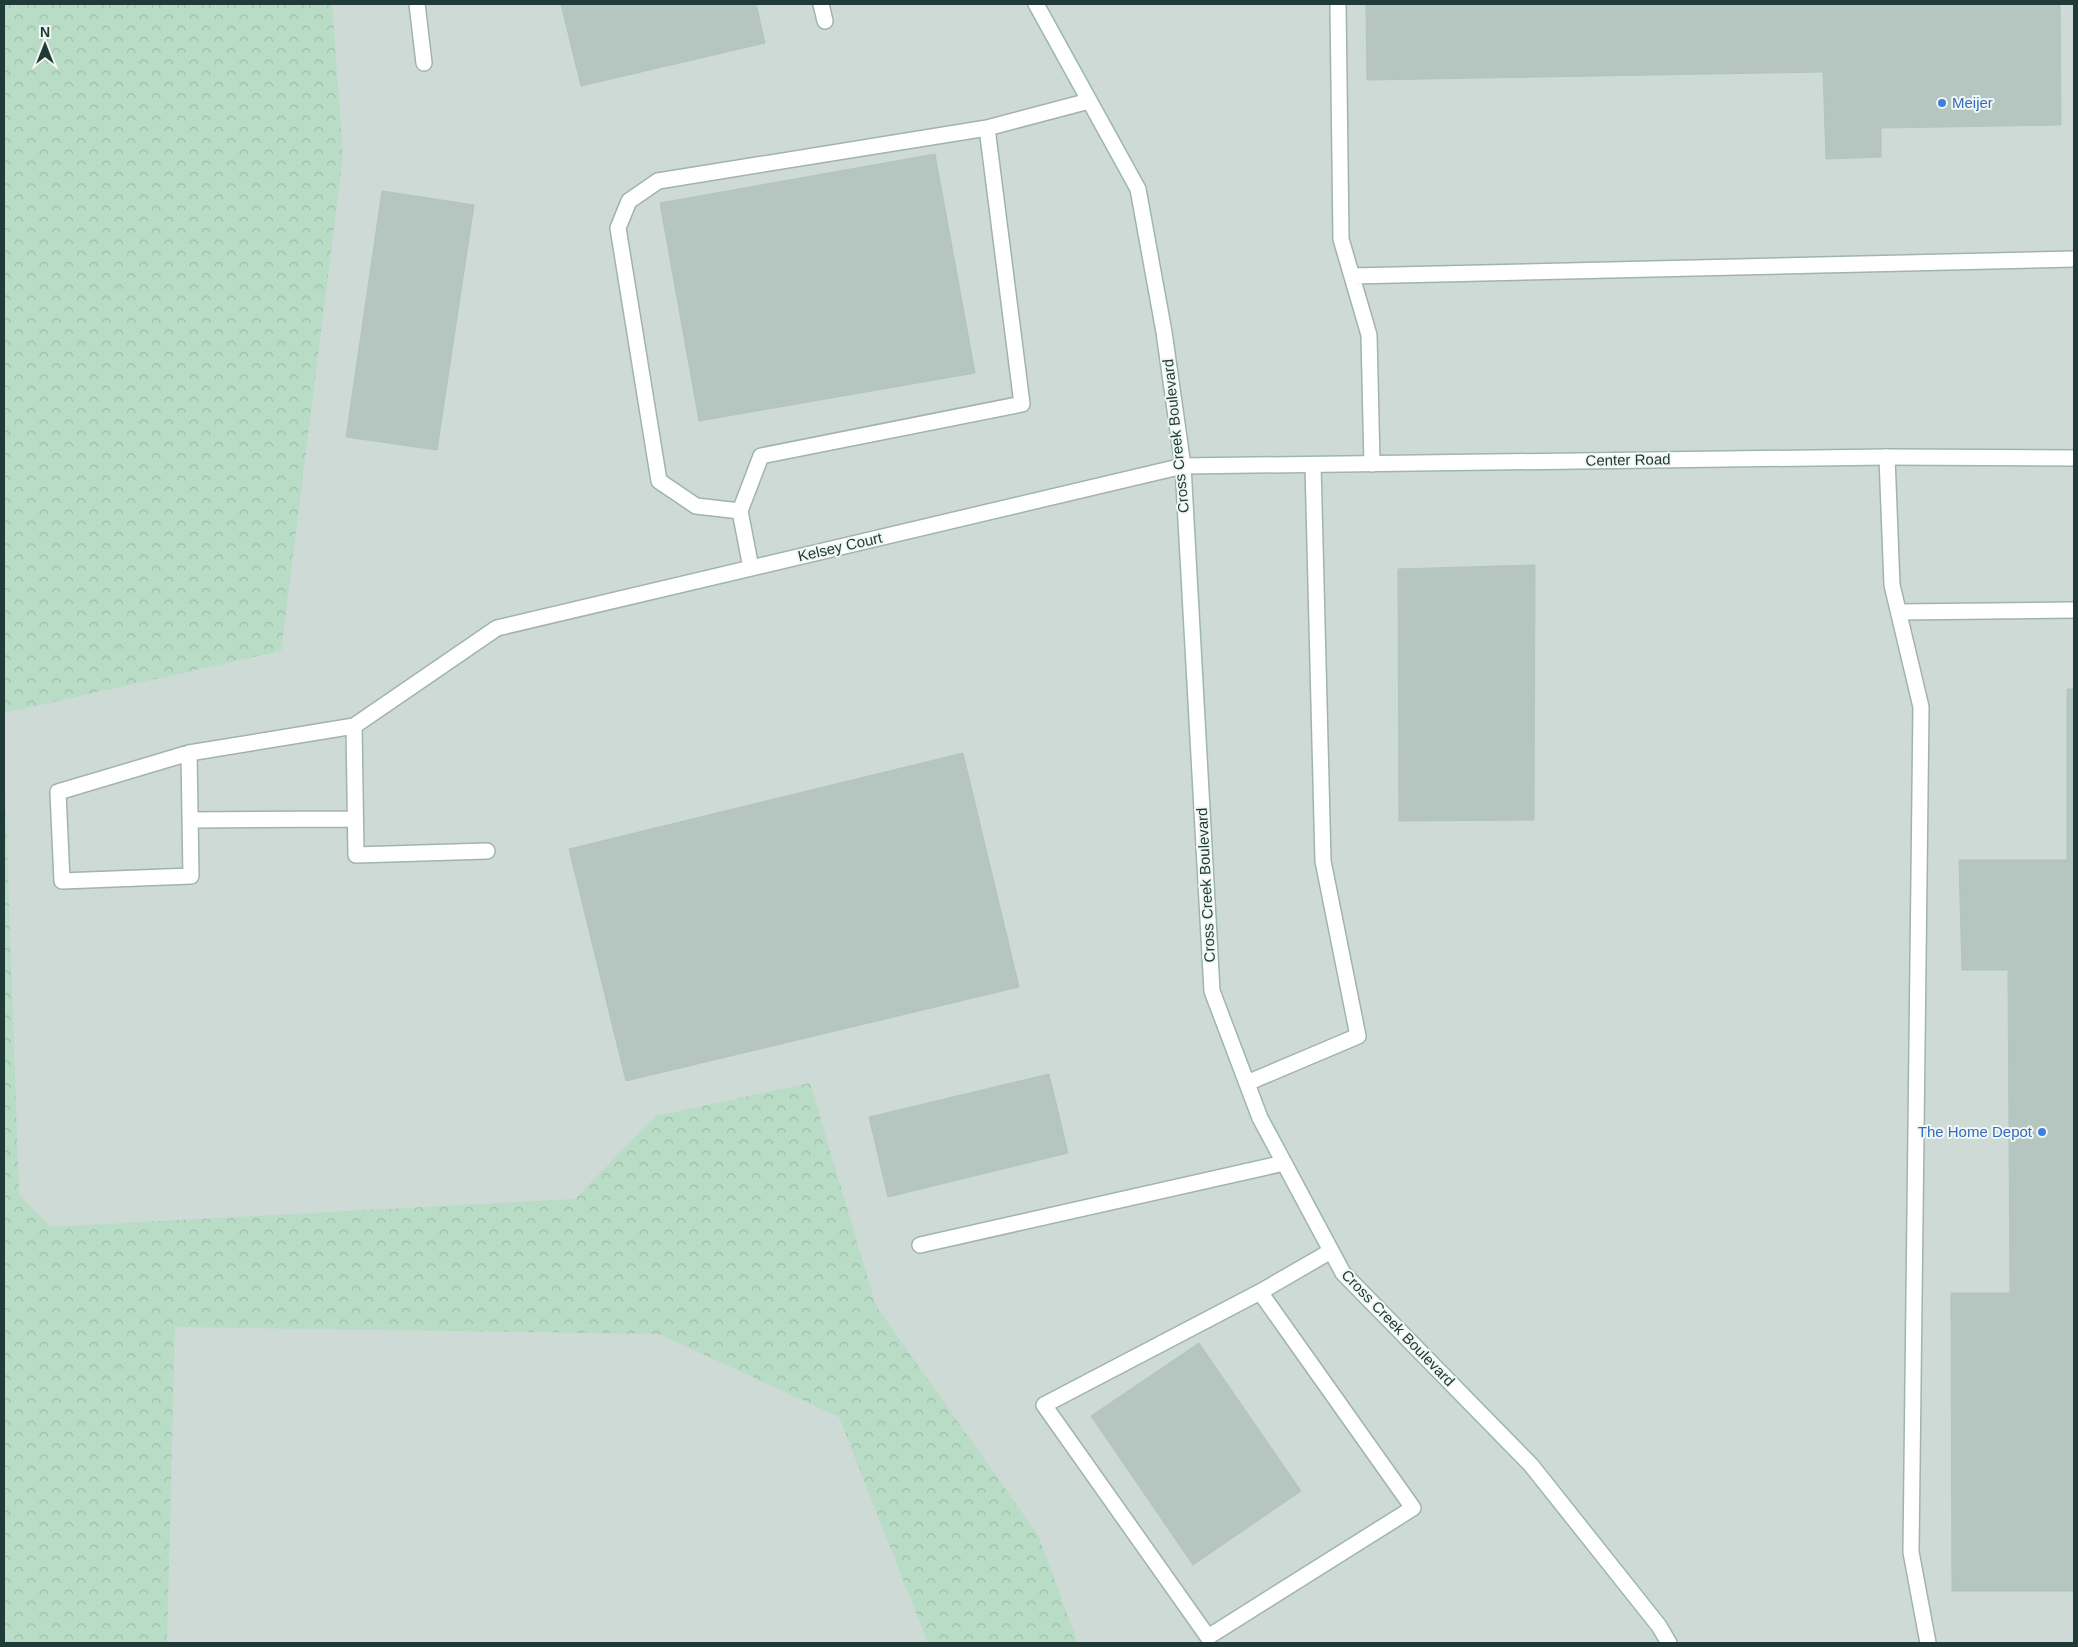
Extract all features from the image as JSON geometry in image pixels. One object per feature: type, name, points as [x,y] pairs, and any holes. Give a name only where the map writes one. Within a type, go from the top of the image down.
[{"type":"street","points":[[417,4],[424,63]]},
{"type":"street","points":[[820,4],[824,21]]},
{"type":"street","name":"Cross Creek Boulevard","points":[[1036,4],[1138,189],[1164,332],[1183,466],[1212,991],[1260,1118],[1343,1272],[1531,1465],[1659,1626],[1669,1643]]},
{"type":"street","points":[[1338,4],[1341,239],[1369,335],[1372,464]]},
{"type":"street","points":[[740,512],[696,506],[659,481],[618,228],[629,201],[658,181],[988,128],[1089,101]]},
{"type":"street","points":[[750,568],[740,512],[761,456],[1022,404],[988,128]]},
{"type":"street","points":[[1352,276],[2074,259]]},
{"type":"street","points":[[1887,457],[1892,585],[1921,707],[1911,1552],[1928,1643]]},
{"type":"street","name":"Center Road","points":[[1183,466],[1887,457],[2074,458]]},
{"type":"street","points":[[1247,1083],[1358,1036],[1323,861],[1313,465]]},
{"type":"street","name":"Kelsey Court","points":[[354,726],[497,628],[1183,466]]},
{"type":"street","points":[[1899,612],[2074,610]]},
{"type":"street","points":[[189,753],[191,876],[62,881],[58,792],[189,753],[354,726],[356,854],[487,851]]},
{"type":"street","points":[[190,820],[355,819]]},
{"type":"street","points":[[920,1245],[1284,1163]]},
{"type":"street","points":[[1260,1292],[1413,1508],[1208,1637],[1044,1405],[1260,1292],[1331,1252]]},
{"type":"shaded area","points":[[4,4],[2074,4],[2074,1643],[33,1643],[4,1231]]},
{"type":"green space","points":[[4,4],[332,4],[343,156],[281,651],[4,713]]},
{"type":"green space","points":[[4,757],[19,1194],[50,1227],[575,1199],[656,1116],[810,1083],[876,1306],[1038,1535],[1078,1643],[928,1643],[839,1417],[659,1334],[175,1327],[167,1643],[4,1643]]},
{"type":"building","points":[[561,4],[756,4],[765,43],[581,86]]},
{"type":"building","name":"Meijer","points":[[1366,4],[2060,4],[2061,125],[1881,128],[1881,157],[1826,159],[1823,72],[1367,80]]},
{"type":"building","points":[[935,154],[975,373],[699,421],[660,203]]},
{"type":"building","points":[[382,191],[474,205],[437,450],[346,437]]},
{"type":"building","points":[[1535,565],[1534,820],[1399,821],[1398,569]]},
{"type":"building","points":[[2067,689],[2074,689],[2074,860],[2067,860]]},
{"type":"building","points":[[963,753],[1019,987],[626,1081],[569,849]]},
{"type":"building","name":"The Home Depot","points":[[1959,860],[2074,860],[2074,1591],[1952,1591],[1951,1293],[2010,1293],[2008,970],[1962,970]]},
{"type":"building","points":[[1049,1074],[1068,1153],[888,1197],[869,1117]]},
{"type":"building","points":[[1199,1343],[1301,1491],[1193,1565],[1091,1416]]},
{"type":"place","name":"Meijer","points":[[1942,103]]},
{"type":"place","name":"The Home Depot","points":[[2042,1132]]}]
